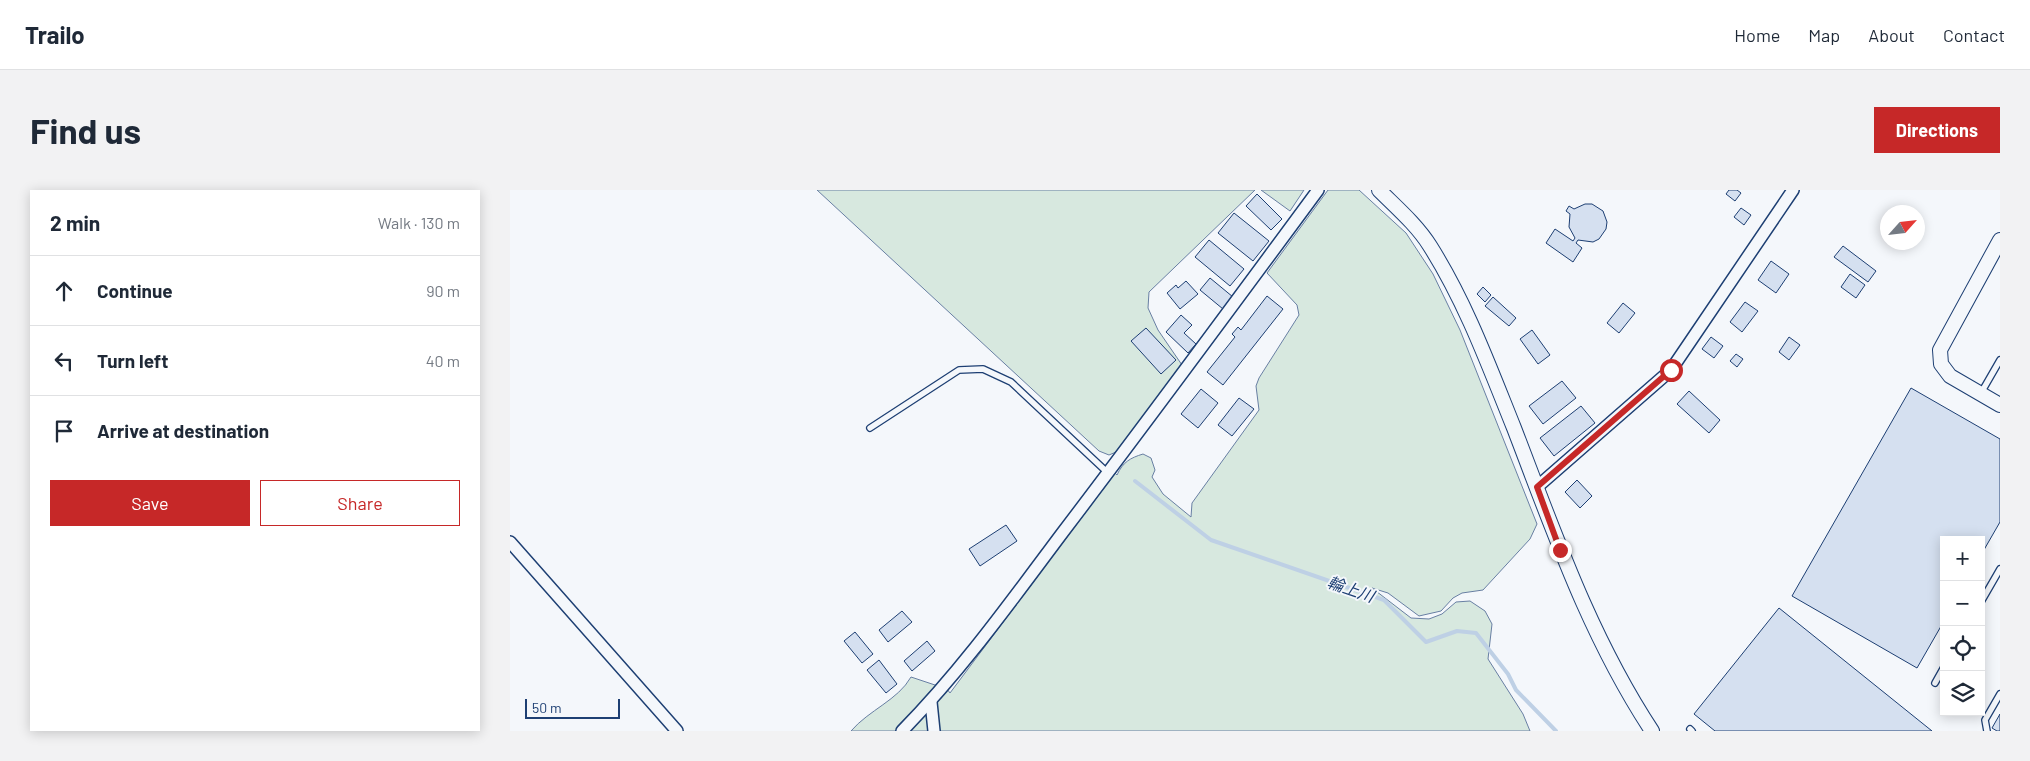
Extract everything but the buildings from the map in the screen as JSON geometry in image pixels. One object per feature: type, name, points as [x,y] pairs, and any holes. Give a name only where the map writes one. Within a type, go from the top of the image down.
[{"type":"street","points":[[902,731],[931,702],[959,669],[1108,473],[1318,190]]},
{"type":"street","points":[[1379,190],[1408,219],[1429,244],[1466,310],[1537,487],[1560,550],[1588,614],[1614,669],[1652,731]]},
{"type":"street","points":[[1537,487],[1671,370],[1793,190]]},
{"type":"street","points":[[2000,240],[1940,350],[1941,364],[1950,376],[2000,405]]},
{"type":"street","points":[[510,542],[677,731]]},
{"type":"street","points":[[931,702],[934,731]]},
{"type":"lane","points":[[1981,394],[2000,360]]},
{"type":"lane","points":[[870,428],[959,370],[983,369],[1012,382],[1108,473]]},
{"type":"lane","points":[[1985,595],[2000,570]]},
{"type":"lane","points":[[1935,683],[1942,671]]},
{"type":"lane","points":[[1986,731],[1985,720],[2000,694]]},
{"type":"shaded area","points":[[817,190],[1255,190],[1149,292],[1148,308],[1158,330],[1182,365],[1116,452],[1109,455],[1099,451]]},
{"type":"shaded area","points":[[1261,190],[1304,190],[1290,211]]},
{"type":"shaded area","points":[[1328,190],[1359,190],[1406,233],[1433,274],[1460,330],[1537,524],[1530,539],[1483,590],[1462,593],[1453,598],[1441,611],[1419,616],[1388,593],[1372,588],[1411,618],[1429,619],[1442,614],[1456,602],[1470,601],[1485,611],[1492,624],[1488,659],[1523,714],[1530,731],[851,731],[899,692],[911,677],[947,689],[950,693],[1115,473],[1117,475],[1124,464],[1131,459],[1143,454],[1151,458],[1155,470],[1152,477],[1163,494],[1191,517],[1192,503],[1259,410],[1256,386],[1259,378],[1299,315],[1297,305],[1267,273]]},
{"type":"waterway","name":"輪上川","points":[[1135,481],[1211,540],[1384,600],[1426,642],[1457,631],[1476,633],[1508,674],[1516,690],[1556,731]]},
{"type":"route","points":[[1560,550],[1537,487],[1671,370]]}]
